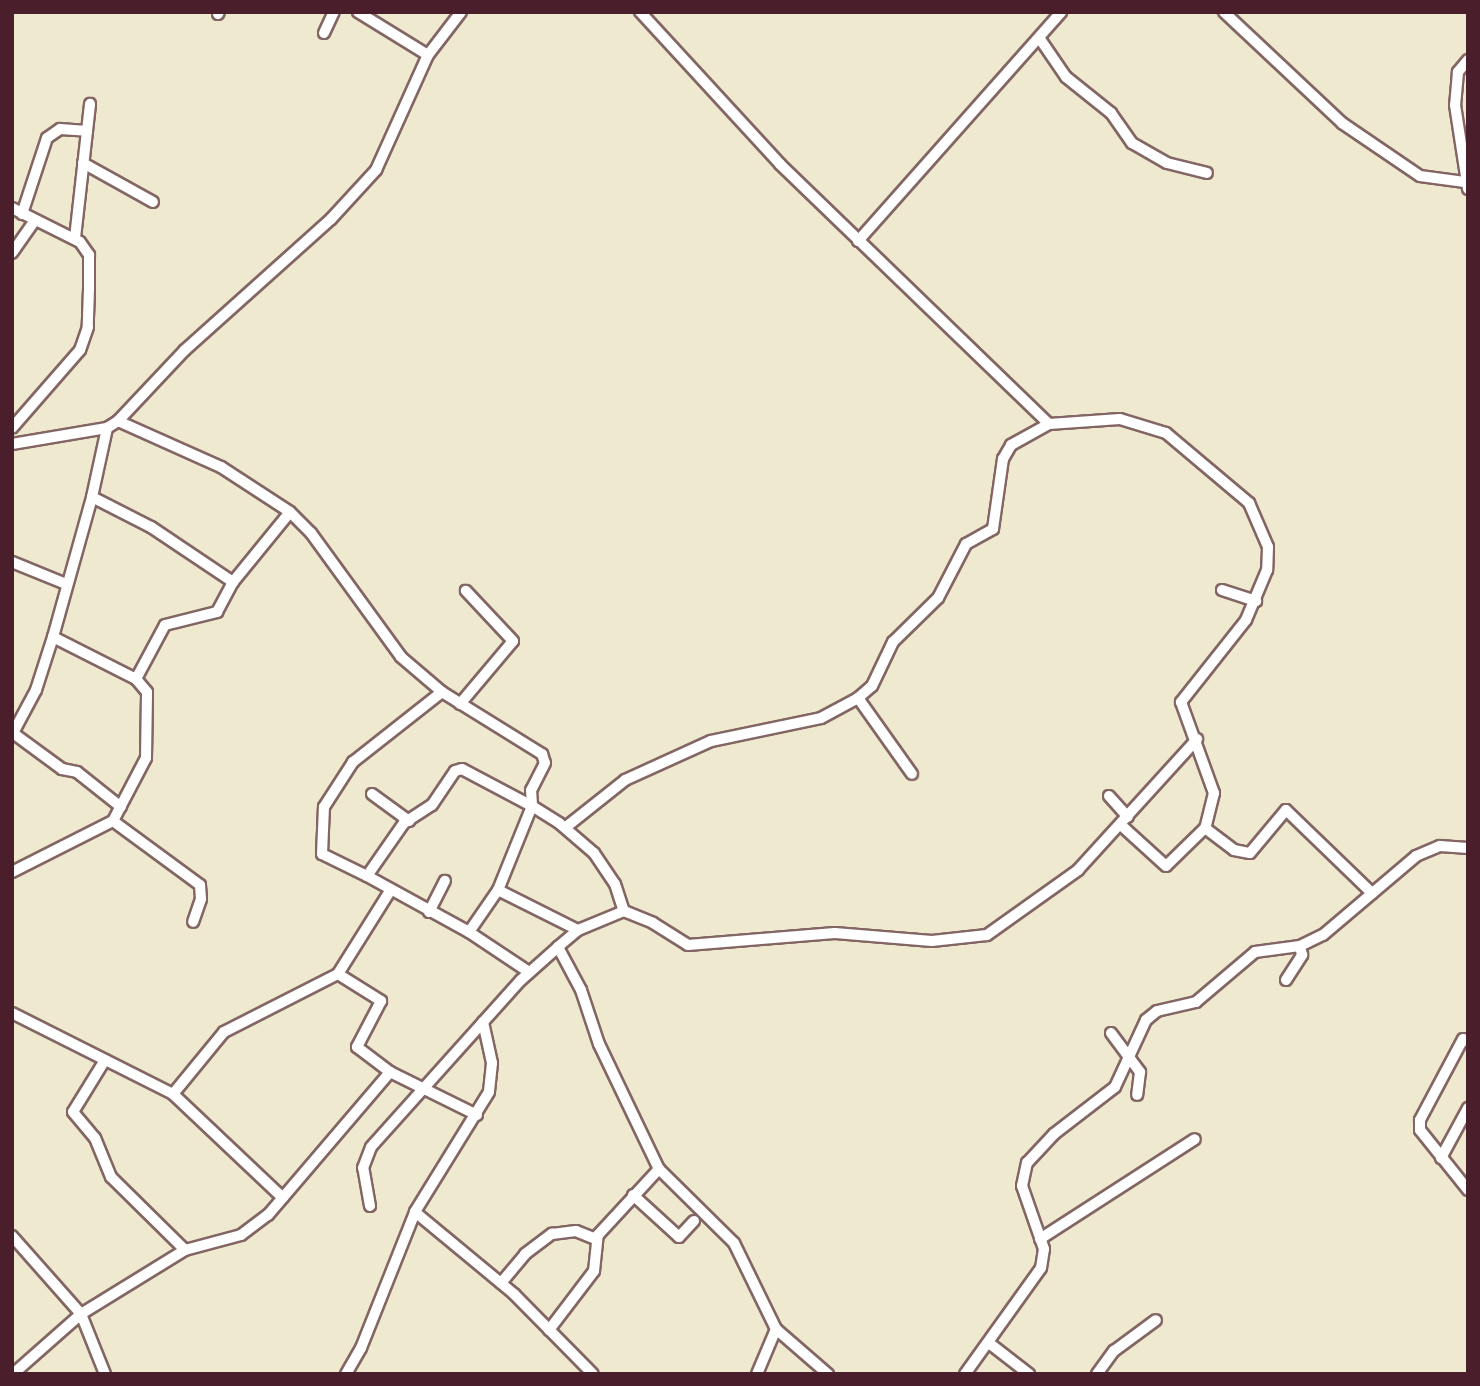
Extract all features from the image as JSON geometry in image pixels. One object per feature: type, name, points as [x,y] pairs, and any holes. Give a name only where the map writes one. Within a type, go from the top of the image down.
[{"type":"street","points":[[324,33],[334,12]]},
{"type":"street","points":[[358,12],[428,55]]},
{"type":"street","points":[[12,444],[107,428],[118,421],[186,350],[362,188],[397,128],[428,55],[461,12]]},
{"type":"street","points":[[640,12],[858,241],[1049,424]]},
{"type":"street","points":[[858,241],[1040,39],[1061,12]]},
{"type":"street","points":[[1224,12],[1342,123],[1420,176],[1466,185],[1457,81],[1468,60]]},
{"type":"street","points":[[1040,39],[1066,78],[1111,113],[1132,143],[1167,163],[1208,173]]},
{"type":"street","points":[[75,238],[90,104]]},
{"type":"street","points":[[12,428],[86,340],[89,256],[75,238],[17,211],[47,138],[60,129],[87,131]]},
{"type":"street","points":[[83,163],[153,202]]},
{"type":"street","points":[[12,253],[34,220]]},
{"type":"street","points":[[118,421],[220,467],[290,512],[311,533],[390,646],[442,692],[542,754],[545,763],[531,790],[531,806],[498,890],[469,932]]},
{"type":"street","points":[[566,828],[625,780],[710,741],[821,718],[858,698],[872,686],[893,642],[938,598],[966,544],[993,529],[1003,459],[1011,445],[1025,433],[1049,424],[1137,421],[1166,433],[1196,454],[1249,503],[1264,530],[1269,557],[1256,601],[1237,634],[1182,699],[1181,707],[1197,739],[1214,793],[1205,828],[1166,866],[1125,821],[1109,796]]},
{"type":"street","points":[[107,428],[92,497],[36,690],[13,733],[62,769],[77,772],[121,807]]},
{"type":"street","points":[[92,497],[151,527],[233,582]]},
{"type":"street","points":[[136,679],[166,625],[217,612],[233,582],[290,512]]},
{"type":"street","points":[[12,562],[66,584]]},
{"type":"street","points":[[1222,590],[1256,601]]},
{"type":"street","points":[[460,704],[513,642],[466,591]]},
{"type":"street","points":[[12,872],[113,821],[142,769],[149,741],[147,692],[136,679],[52,637]]},
{"type":"street","points":[[442,692],[343,772],[324,807],[323,854],[469,932],[528,972]]},
{"type":"street","points":[[858,698],[912,774]]},
{"type":"street","points":[[368,876],[409,821],[432,805],[459,769],[531,806],[566,828],[606,870],[624,911],[653,923],[688,945],[835,933],[932,941],[987,935],[1077,870],[1125,821],[1197,739]]},
{"type":"street","points":[[372,794],[409,821]]},
{"type":"street","points":[[1205,828],[1234,850],[1250,853],[1286,810],[1372,893]]},
{"type":"street","points":[[113,821],[200,885],[201,899],[193,922]]},
{"type":"street","points":[[965,1374],[1041,1268],[1040,1239],[1022,1185],[1027,1163],[1054,1134],[1115,1087],[1151,1015],[1196,1002],[1255,952],[1300,946],[1323,935],[1399,866],[1429,849],[1468,848]]},
{"type":"street","points":[[429,912],[445,881]]},
{"type":"street","points":[[498,890],[578,930]]},
{"type":"street","points":[[173,1094],[224,1032],[338,974],[390,891]]},
{"type":"street","points":[[370,1206],[363,1175],[367,1153],[528,972],[578,930],[624,911]]},
{"type":"street","points":[[1286,980],[1303,955],[1300,946]]},
{"type":"street","points":[[558,947],[581,990],[598,1044],[659,1169],[734,1242],[776,1329],[828,1374]]},
{"type":"street","points":[[338,974],[381,1001],[357,1047],[390,1072],[477,1115]]},
{"type":"street","points":[[12,1013],[173,1094],[283,1198]]},
{"type":"street","points":[[346,1374],[369,1329],[415,1212],[477,1115],[492,1083],[483,1022]]},
{"type":"street","points":[[1111,1033],[1131,1056],[1142,1080],[1137,1095]]},
{"type":"street","points":[[1467,1187],[1420,1130],[1420,1120],[1463,1039],[1468,1041]]},
{"type":"street","points":[[105,1060],[73,1112],[95,1138],[111,1177],[185,1250]]},
{"type":"street","points":[[13,1374],[81,1314],[185,1250],[241,1235],[283,1198],[390,1072]]},
{"type":"street","points":[[1441,1158],[1468,1108]]},
{"type":"street","points":[[1040,1239],[1195,1139]]},
{"type":"street","points":[[549,1330],[594,1271],[596,1239],[659,1169]]},
{"type":"street","points":[[634,1195],[680,1237],[694,1221]]},
{"type":"street","points":[[415,1212],[501,1283],[593,1374]]},
{"type":"street","points":[[501,1283],[525,1254],[552,1234],[576,1231],[596,1239]]},
{"type":"street","points":[[12,1236],[81,1314],[105,1374]]},
{"type":"street","points":[[1097,1374],[1114,1351],[1156,1320]]},
{"type":"street","points":[[757,1374],[776,1329]]},
{"type":"street","points":[[989,1342],[1029,1374]]}]
